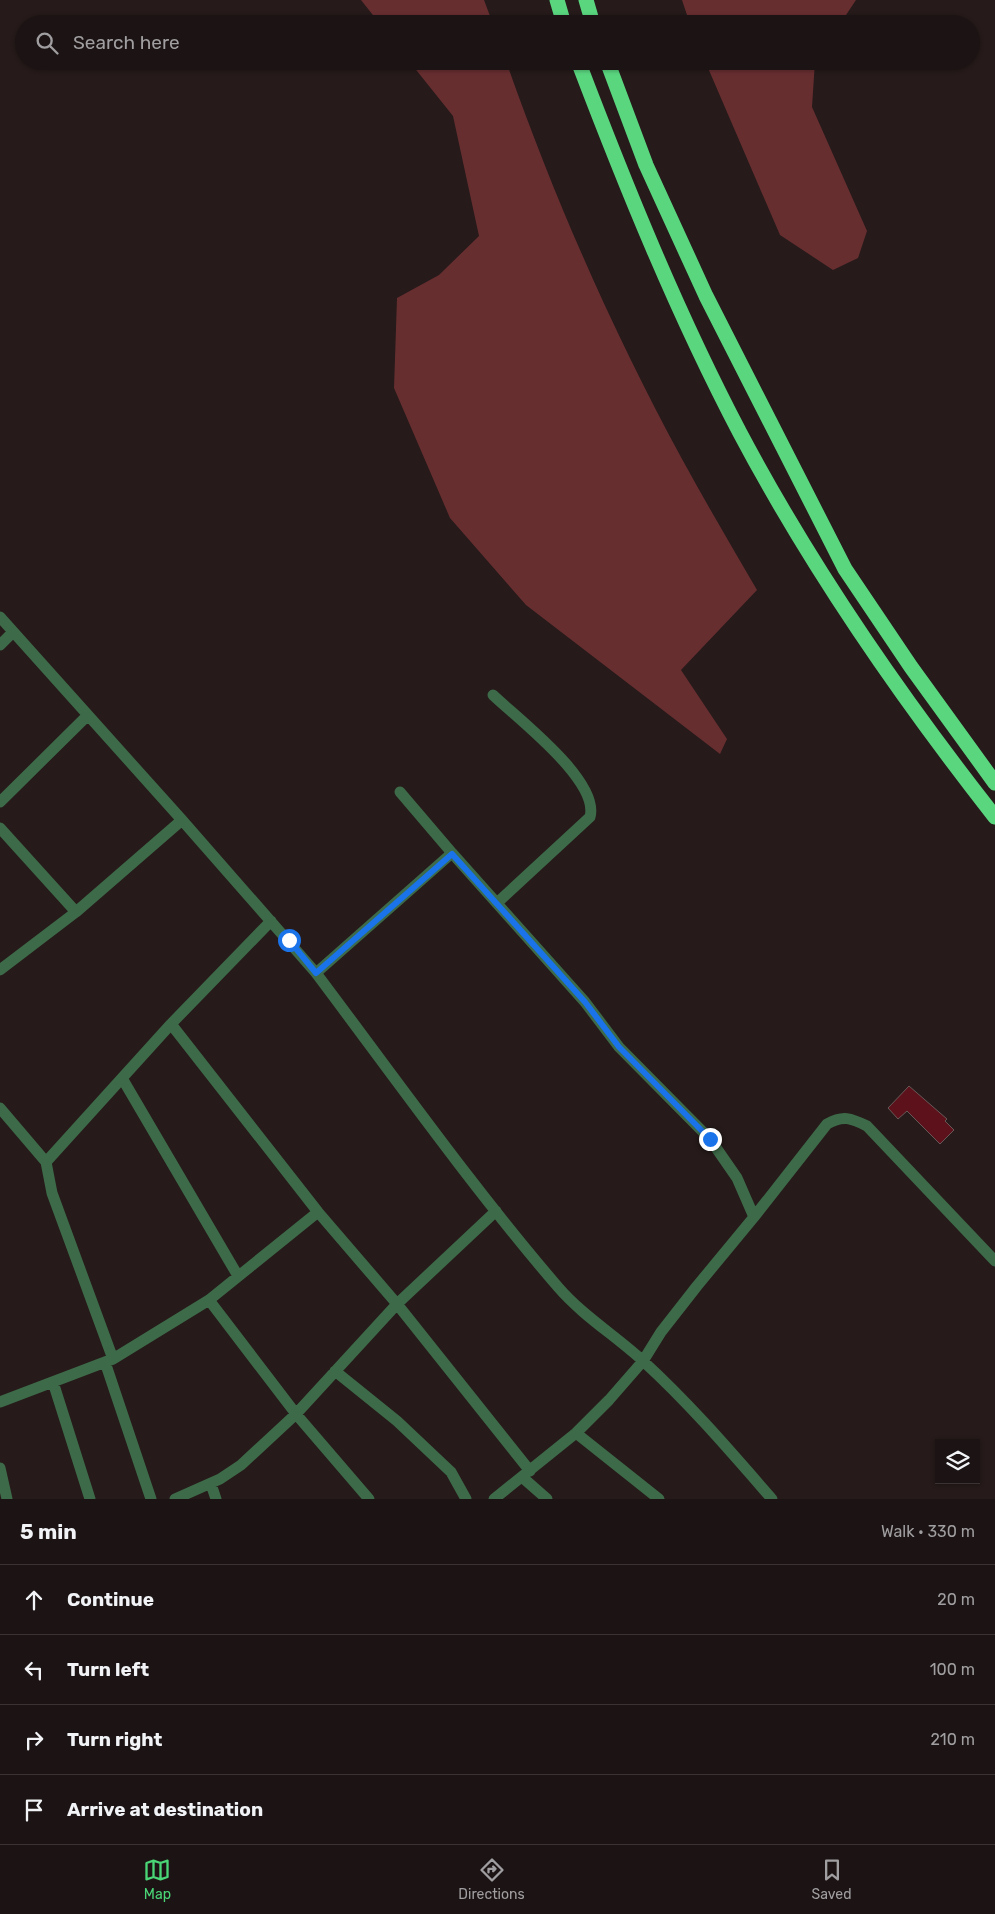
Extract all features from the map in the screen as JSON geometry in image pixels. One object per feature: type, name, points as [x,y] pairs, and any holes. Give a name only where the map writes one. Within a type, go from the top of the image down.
[{"type":"highway","points":[[557,0],[561,15]]},
{"type":"highway","points":[[586,0],[590,15]]},
{"type":"highway","points":[[581,70],[612,152],[676,301],[740,433],[817,565],[892,681],[995,817]]},
{"type":"highway","points":[[610,70],[646,165],[706,296],[845,569],[911,667],[995,783]]},
{"type":"street","points":[[0,617],[272,921],[316,973],[496,1211],[560,1289],[603,1330],[643,1361],[719,1438],[772,1499]]},
{"type":"street","points":[[0,644],[13,632]]},
{"type":"street","points":[[493,695],[573,769],[591,801],[592,811],[590,818],[498,902]]},
{"type":"street","points":[[0,802],[88,716]]},
{"type":"street","points":[[400,792],[452,854],[498,902],[585,1002],[619,1047],[710,1139],[737,1178],[754,1217]]},
{"type":"street","points":[[0,970],[76,912],[182,820]]},
{"type":"street","points":[[0,828],[76,912]]},
{"type":"street","points":[[316,973],[452,854]]},
{"type":"street","points":[[46,1162],[171,1024],[272,921]]},
{"type":"street","points":[[171,1024],[318,1212],[397,1304],[547,1499]]},
{"type":"street","points":[[122,1078],[238,1276]]},
{"type":"street","points":[[0,1108],[46,1162],[52,1193],[109,1360],[151,1499]]},
{"type":"street","points":[[494,1499],[576,1433],[609,1400],[643,1361],[661,1332],[827,1124],[838,1118],[852,1119],[867,1126],[995,1261]]},
{"type":"street","points":[[175,1499],[211,1484],[241,1465],[296,1414],[397,1304],[496,1211]]},
{"type":"street","points":[[0,1402],[109,1360],[209,1300],[318,1212]]},
{"type":"street","points":[[209,1300],[296,1414],[369,1499]]},
{"type":"street","points":[[335,1371],[397,1421],[451,1472],[466,1499]]},
{"type":"street","points":[[53,1382],[90,1499]]},
{"type":"street","points":[[576,1433],[659,1499]]},
{"type":"street","points":[[0,1468],[4,1492]]},
{"type":"street","points":[[211,1484],[216,1499]]},
{"type":"shaded area","points":[[361,0],[484,0],[490,15],[373,15]]},
{"type":"shaded area","points":[[682,0],[856,0],[846,15],[687,15]]},
{"type":"shaded area","points":[[416,70],[509,70],[544,163],[586,264],[632,362],[682,459],[757,590],[681,670],[727,739],[720,754],[526,605],[450,518],[394,388],[397,298],[439,275],[479,236],[453,116]]},
{"type":"shaded area","points":[[709,70],[814,70],[812,107],[867,231],[858,258],[833,270],[780,235]]},
{"type":"building","points":[[909,1086],[947,1119],[945,1121],[954,1130],[940,1144],[907,1111],[898,1119],[888,1108]]},
{"type":"route","points":[[289,940],[316,973],[452,854],[498,902],[585,1002],[619,1047],[710,1139]]}]
